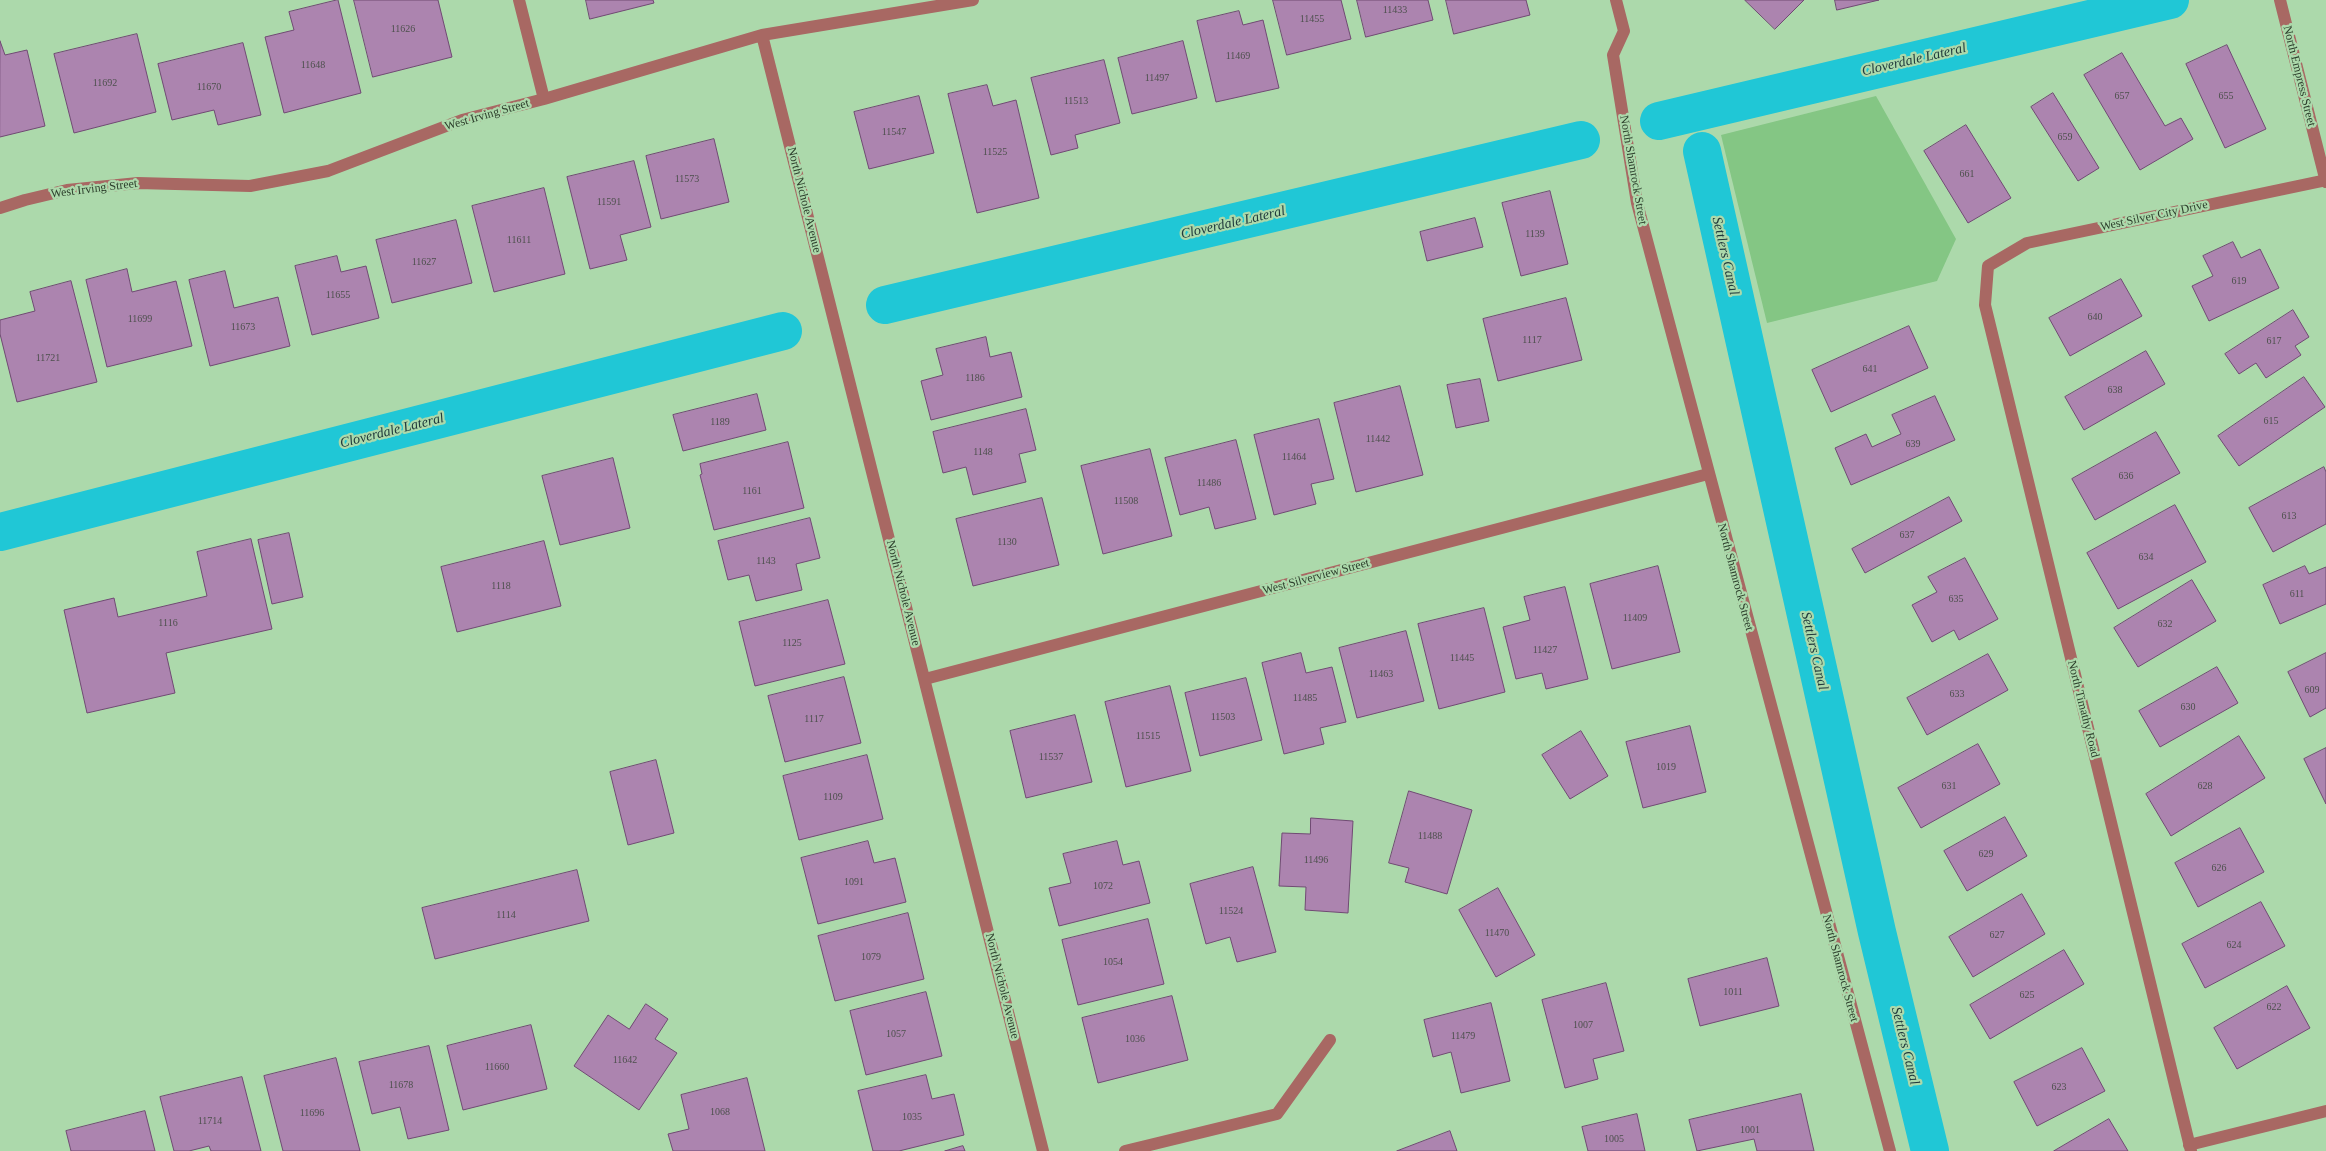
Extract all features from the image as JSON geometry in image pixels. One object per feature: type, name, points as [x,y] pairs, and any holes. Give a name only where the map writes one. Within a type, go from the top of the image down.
[{"type":"street","points":[[519,0],[544,99]]},
{"type":"street","name":"West Irving Street","points":[[0,208],[67,190],[138,183],[250,186],[328,171],[462,120],[544,99],[762,35],[973,0]]},
{"type":"street","name":"North Shamrock Street","points":[[1616,0],[1624,31],[1613,55],[1637,203],[1890,1151]]},
{"type":"street","name":"North Empress Street","points":[[2280,0],[2326,180]]},
{"type":"street","name":"North Nichole Avenue","points":[[762,35],[1044,1151]]},
{"type":"street","name":"West Silver City Drive","points":[[1988,266],[2026,243],[2326,180]]},
{"type":"street","name":"North Timathy Road","points":[[1988,266],[1985,305],[2190,1148]]},
{"type":"street","name":"West Silverview Street","points":[[925,679],[1708,474]]},
{"type":"street","points":[[1126,1151],[1277,1114],[1330,1040]]},
{"type":"street","points":[[2190,1148],[2326,1111]]},
{"type":"green space","points":[[1876,96],[1956,239],[1937,281],[1767,323],[1721,135]]},
{"type":"building","points":[[338,0],[361,93],[284,113],[265,37],[294,30],[289,12]]},
{"type":"building","points":[[354,0],[438,0],[452,57],[373,77]]},
{"type":"building","points":[[586,0],[653,0],[654,3],[590,19]]},
{"type":"building","points":[[1273,0],[1341,0],[1351,39],[1287,55]]},
{"type":"building","points":[[1357,0],[1428,0],[1433,20],[1366,37]]},
{"type":"building","points":[[1446,0],[1526,0],[1530,15],[1454,34]]},
{"type":"building","points":[[1745,0],[1804,0],[1775,29]]},
{"type":"building","points":[[1835,0],[1879,0],[1837,10]]},
{"type":"building","points":[[1239,11],[1243,25],[1263,20],[1279,88],[1216,102],[1197,21]]},
{"type":"building","points":[[137,34],[156,112],[74,133],[54,54]]},
{"type":"building","points":[[0,41],[5,55],[27,50],[45,126],[0,137]]},
{"type":"building","points":[[1183,41],[1197,98],[1132,114],[1118,58]]},
{"type":"building","points":[[243,43],[261,115],[218,125],[214,110],[172,120],[158,64]]},
{"type":"building","points":[[2227,45],[2266,129],[2225,148],[2186,64]]},
{"type":"building","points":[[2122,53],[2165,126],[2181,118],[2193,139],[2140,170],[2084,75]]},
{"type":"building","points":[[1104,60],[1120,123],[1075,135],[1078,148],[1051,155],[1031,78]]},
{"type":"building","points":[[987,85],[993,106],[1016,100],[1039,198],[977,213],[948,94]]},
{"type":"building","points":[[2053,93],[2099,168],[2078,181],[2031,107]]},
{"type":"building","points":[[919,96],[934,153],[869,169],[854,112]]},
{"type":"building","points":[[1966,125],[2011,198],[1968,223],[1924,151]]},
{"type":"building","points":[[714,139],[729,202],[661,219],[646,156]]},
{"type":"building","points":[[634,161],[651,227],[620,235],[627,260],[590,269],[567,177]]},
{"type":"building","points":[[544,188],[565,274],[494,292],[472,206]]},
{"type":"building","points":[[1550,191],[1568,264],[1521,276],[1502,203]]},
{"type":"building","points":[[1475,218],[1483,247],[1427,261],[1420,232]]},
{"type":"building","points":[[456,220],[472,283],[392,303],[376,240]]},
{"type":"building","points":[[2233,242],[2241,258],[2260,249],[2279,288],[2209,321],[2192,286],[2213,276],[2203,256]]},
{"type":"building","points":[[337,256],[341,272],[366,266],[379,318],[312,335],[295,266]]},
{"type":"building","points":[[127,269],[132,292],[176,281],[192,346],[107,367],[86,280]]},
{"type":"building","points":[[225,271],[234,308],[278,297],[290,346],[210,366],[189,280]]},
{"type":"building","points":[[2121,279],[2142,316],[2070,356],[2049,318]]},
{"type":"building","points":[[71,281],[97,382],[17,402],[0,334],[0,320],[35,311],[30,292]]},
{"type":"building","points":[[1566,298],[1582,360],[1498,381],[1483,319]]},
{"type":"building","points":[[2293,310],[2309,337],[2295,346],[2301,355],[2266,378],[2256,363],[2239,374],[2225,354]]},
{"type":"building","points":[[1909,326],[1928,368],[1831,412],[1812,370]]},
{"type":"building","points":[[986,337],[990,357],[1011,352],[1022,397],[931,420],[921,381],[943,375],[936,349]]},
{"type":"building","points":[[2146,351],[2165,384],[2084,430],[2065,397]]},
{"type":"building","points":[[2304,377],[2325,407],[2239,466],[2218,436]]},
{"type":"building","points":[[1480,379],[1489,421],[1456,428],[1447,385]]},
{"type":"building","points":[[1400,386],[1423,475],[1356,492],[1334,403]]},
{"type":"building","points":[[757,394],[766,430],[683,451],[673,415]]},
{"type":"building","points":[[1935,396],[1955,440],[1851,485],[1835,448],[1866,434],[1872,447],[1901,434],[1892,415]]},
{"type":"building","points":[[1026,409],[1036,450],[1019,454],[1026,482],[973,495],[966,467],[943,473],[933,432]]},
{"type":"building","points":[[1319,419],[1334,479],[1311,484],[1316,504],[1274,515],[1254,435]]},
{"type":"building","points":[[2156,432],[2180,473],[2095,520],[2072,479]]},
{"type":"building","points":[[1236,440],[1256,519],[1215,529],[1209,507],[1180,515],[1165,458]]},
{"type":"building","points":[[788,442],[804,508],[714,530],[700,475],[702,474],[700,464]]},
{"type":"building","points":[[1150,449],[1172,536],[1103,554],[1081,466]]},
{"type":"building","points":[[613,458],[630,528],[560,545],[542,476]]},
{"type":"building","points":[[2324,467],[2326,472],[2326,524],[2273,552],[2249,508]]},
{"type":"building","points":[[1949,497],[1962,521],[1865,573],[1852,549]]},
{"type":"building","points":[[1042,498],[1059,565],[973,586],[956,519]]},
{"type":"building","points":[[2175,505],[2206,562],[2118,609],[2087,553]]},
{"type":"building","points":[[810,518],[820,558],[796,564],[802,590],[756,601],[749,575],[728,580],[718,541]]},
{"type":"building","points":[[289,533],[303,597],[272,604],[258,540]]},
{"type":"building","points":[[251,539],[272,629],[166,653],[175,693],[87,713],[64,610],[114,598],[118,617],[207,596],[197,552]]},
{"type":"building","points":[[544,541],[561,606],[457,632],[441,567]]},
{"type":"building","points":[[1965,558],[1998,619],[1959,640],[1954,630],[1932,642],[1912,605],[1937,592],[1928,577]]},
{"type":"building","points":[[1658,566],[1680,652],[1612,669],[1590,584]]},
{"type":"building","points":[[2305,566],[2309,574],[2326,567],[2326,604],[2280,624],[2263,585]]},
{"type":"building","points":[[2192,580],[2216,621],[2138,667],[2114,628]]},
{"type":"building","points":[[1565,587],[1588,679],[1546,689],[1542,673],[1516,679],[1503,627],[1530,620],[1524,597]]},
{"type":"building","points":[[828,600],[845,664],[755,686],[739,622]]},
{"type":"building","points":[[1484,608],[1505,692],[1439,709],[1418,624]]},
{"type":"building","points":[[1406,631],[1424,701],[1357,718],[1339,648]]},
{"type":"building","points":[[1301,653],[1306,673],[1332,667],[1346,722],[1320,728],[1324,744],[1284,754],[1262,663]]},
{"type":"building","points":[[2326,653],[2326,708],[2310,717],[2288,672]]},
{"type":"building","points":[[1988,654],[2008,690],[1927,735],[1907,698]]},
{"type":"building","points":[[2217,667],[2238,703],[2160,747],[2139,711]]},
{"type":"building","points":[[844,677],[861,743],[785,762],[768,696]]},
{"type":"building","points":[[1246,678],[1262,740],[1200,756],[1185,693]]},
{"type":"building","points":[[1170,686],[1191,771],[1126,787],[1105,702]]},
{"type":"building","points":[[1075,715],[1092,782],[1026,798],[1010,731]]},
{"type":"building","points":[[1690,726],[1706,792],[1643,808],[1626,742]]},
{"type":"building","points":[[1581,731],[1608,776],[1570,799],[1542,755]]},
{"type":"building","points":[[2239,736],[2265,778],[2171,836],[2146,794]]},
{"type":"building","points":[[1978,744],[2000,784],[1921,828],[1898,788]]},
{"type":"building","points":[[2326,748],[2326,804],[2304,759]]},
{"type":"building","points":[[867,755],[883,819],[799,840],[783,776]]},
{"type":"building","points":[[656,760],[674,833],[628,845],[610,772]]},
{"type":"building","points":[[1409,791],[1472,810],[1447,894],[1405,882],[1409,868],[1389,863]]},
{"type":"building","points":[[2005,817],[2027,856],[1967,891],[1944,851]]},
{"type":"building","points":[[1311,818],[1353,821],[1348,913],[1305,910],[1306,887],[1279,886],[1282,833],[1310,834]]},
{"type":"building","points":[[2240,828],[2264,872],[2198,907],[2175,863]]},
{"type":"building","points":[[868,841],[874,863],[895,858],[906,902],[818,924],[801,858]]},
{"type":"building","points":[[1117,841],[1123,865],[1139,861],[1150,903],[1059,926],[1049,888],[1071,883],[1063,854]]},
{"type":"building","points":[[1253,867],[1276,952],[1237,962],[1230,937],[1206,944],[1190,884]]},
{"type":"building","points":[[577,870],[589,921],[435,959],[422,908]]},
{"type":"building","points":[[1498,888],[1535,955],[1496,977],[1459,910]]},
{"type":"building","points":[[2022,894],[2045,934],[1973,977],[1949,937]]},
{"type":"building","points":[[2261,902],[2285,946],[2205,988],[2182,944]]},
{"type":"building","points":[[908,913],[924,979],[835,1001],[818,936]]},
{"type":"building","points":[[1148,919],[1164,984],[1078,1005],[1062,940]]},
{"type":"building","points":[[2064,950],[2084,984],[1990,1039],[1970,1005]]},
{"type":"building","points":[[1767,958],[1779,1006],[1700,1026],[1688,979]]},
{"type":"building","points":[[1606,983],[1624,1051],[1593,1059],[1598,1079],[1565,1088],[1542,1000]]},
{"type":"building","points":[[2287,986],[2310,1028],[2237,1069],[2214,1028]]},
{"type":"building","points":[[926,992],[942,1056],[866,1075],[850,1011]]},
{"type":"building","points":[[1172,996],[1188,1060],[1098,1083],[1082,1018]]},
{"type":"building","points":[[1491,1003],[1510,1081],[1461,1093],[1451,1052],[1433,1057],[1424,1020]]},
{"type":"building","points":[[646,1004],[668,1019],[655,1039],[677,1053],[639,1110],[574,1066],[608,1015],[629,1029]]},
{"type":"building","points":[[531,1025],[547,1089],[463,1110],[447,1046]]},
{"type":"building","points":[[429,1046],[449,1130],[408,1139],[400,1107],[372,1114],[359,1062]]},
{"type":"building","points":[[2082,1048],[2105,1091],[2037,1126],[2014,1082]]},
{"type":"building","points":[[336,1058],[360,1151],[283,1151],[264,1076]]},
{"type":"building","points":[[926,1075],[932,1099],[954,1094],[964,1135],[899,1151],[873,1151],[858,1091]]},
{"type":"building","points":[[242,1077],[261,1151],[211,1151],[209,1146],[189,1151],[174,1151],[160,1097]]},
{"type":"building","points":[[747,1078],[765,1151],[673,1151],[668,1134],[689,1129],[681,1095]]},
{"type":"building","points":[[1801,1094],[1814,1151],[1757,1151],[1754,1139],[1697,1151],[1689,1120]]},
{"type":"building","points":[[145,1111],[155,1151],[71,1151],[66,1131]]},
{"type":"building","points":[[1637,1114],[1645,1151],[1588,1151],[1582,1127]]},
{"type":"building","points":[[2109,1119],[2128,1151],[2054,1151]]},
{"type":"building","points":[[1450,1131],[1457,1151],[1397,1151]]},
{"type":"building","points":[[963,1146],[965,1151],[945,1151]]},
{"type":"waterway","name":"Cloverdale Lateral","points":[[1659,121],[2170,0]]},
{"type":"waterway","name":"Cloverdale Lateral","points":[[885,305],[1581,140]]},
{"type":"waterway","name":"Settlers Canal","points":[[1702,151],[1877,932],[1930,1151]]},
{"type":"waterway","name":"Cloverdale Lateral","points":[[0,532],[783,331]]}]
